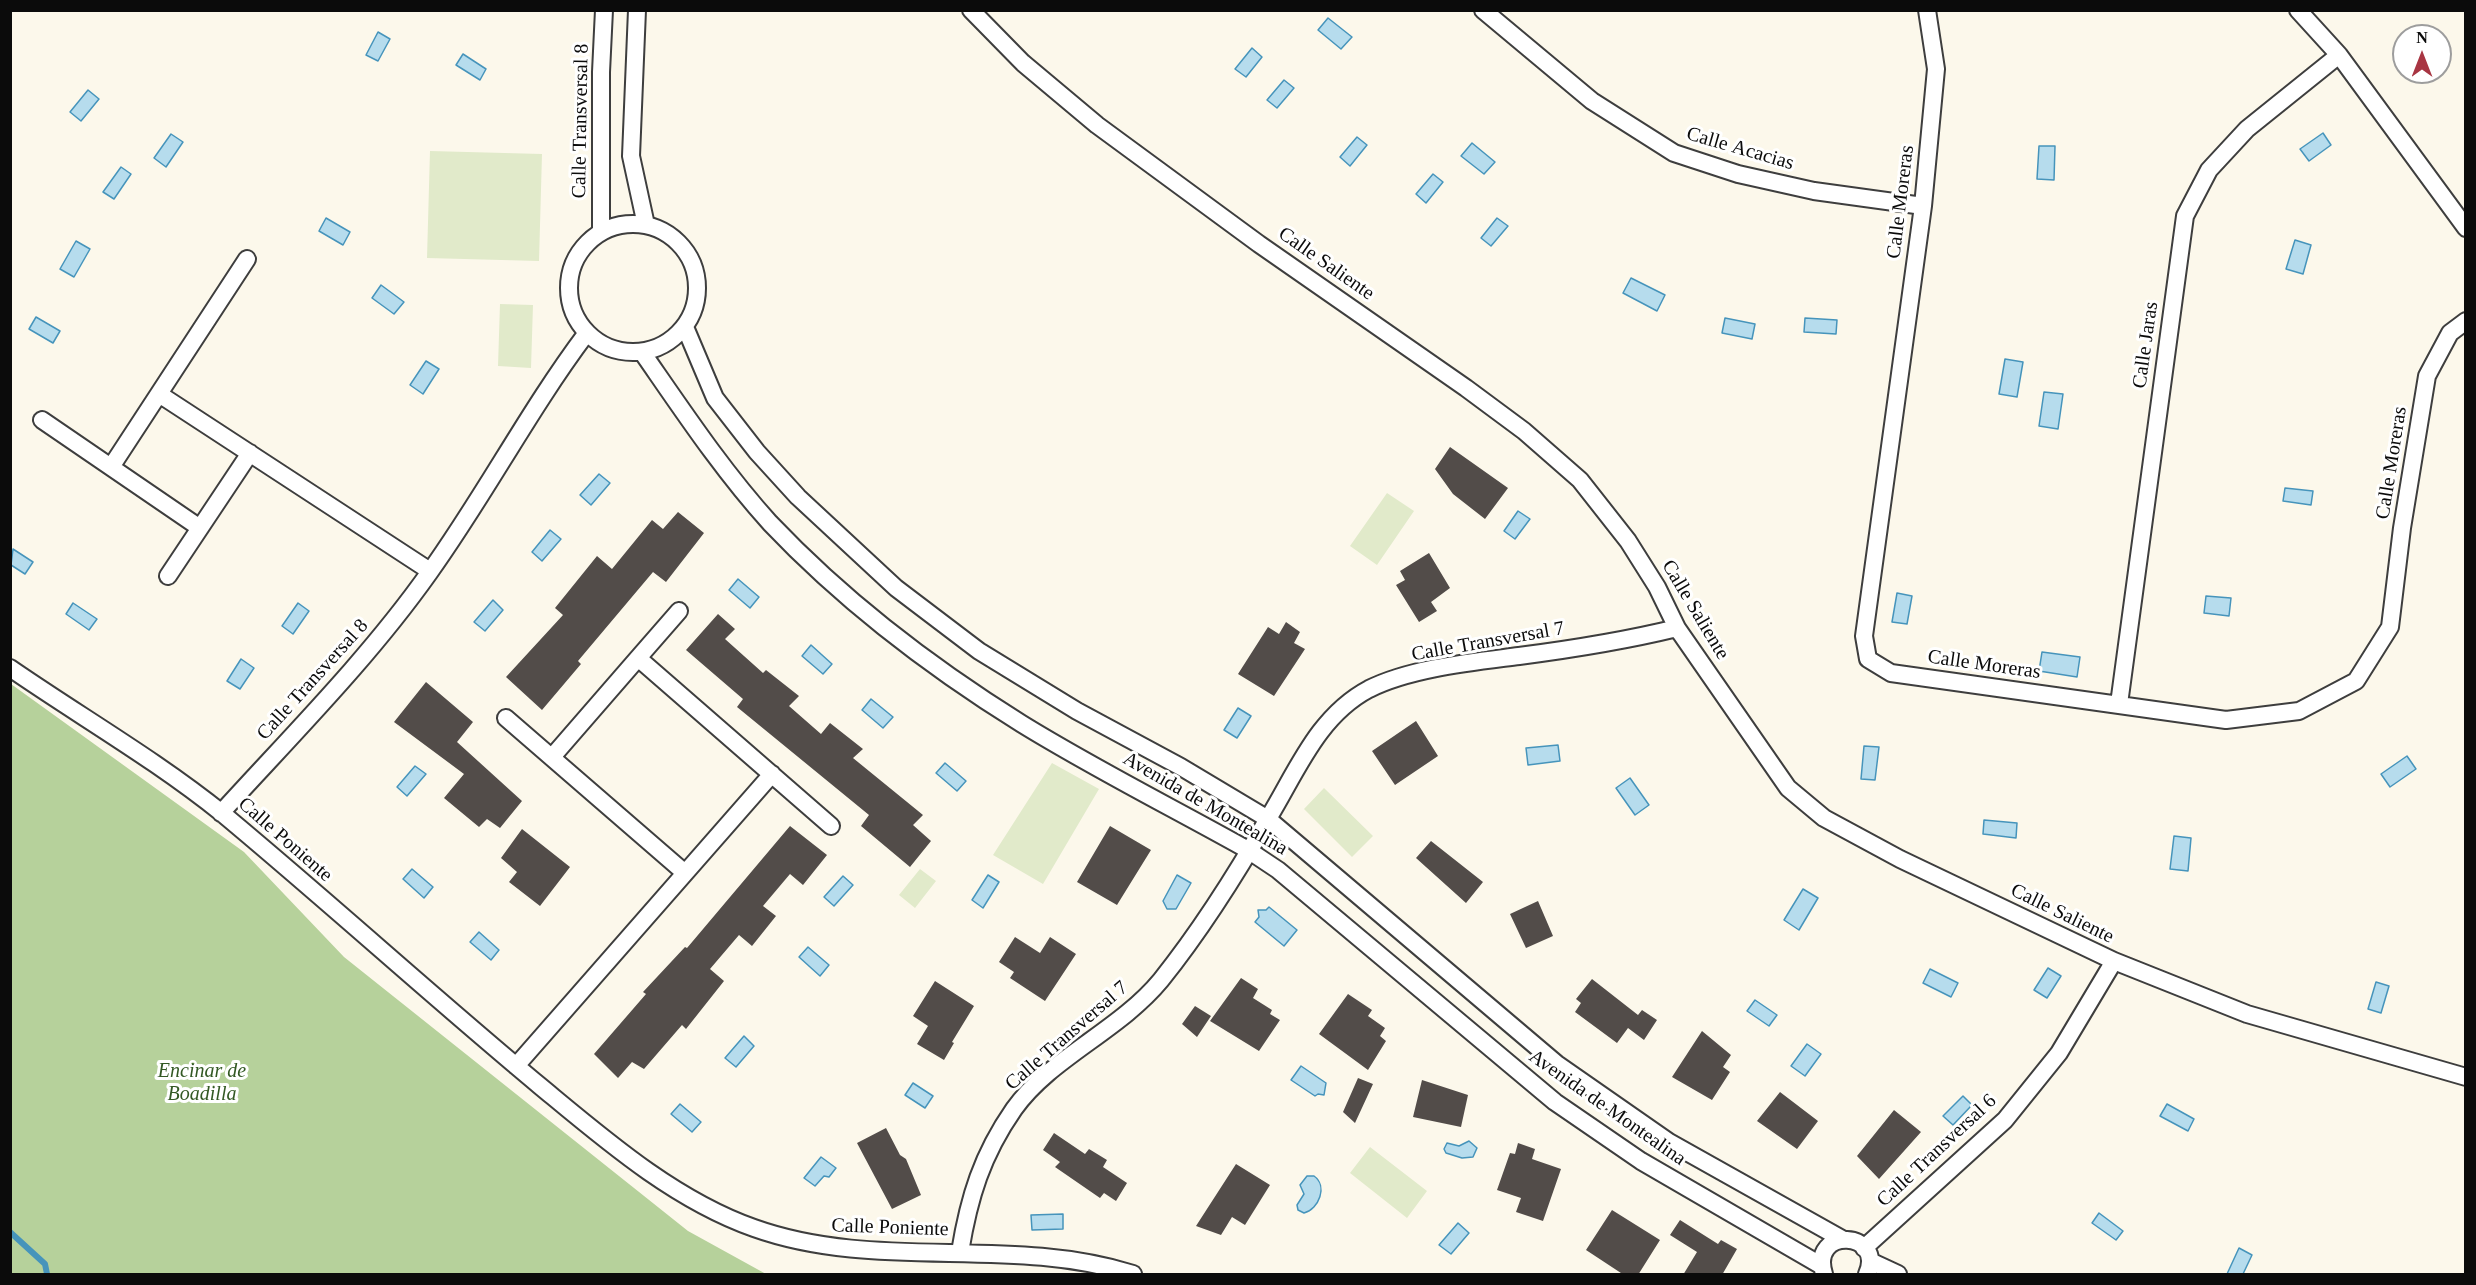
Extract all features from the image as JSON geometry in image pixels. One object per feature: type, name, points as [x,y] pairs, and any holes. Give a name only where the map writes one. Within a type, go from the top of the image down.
[{"type":"street","name":"Calle Transversal 8","points":[[601,232],[601,72],[604,10]]},
{"type":"street","points":[[637,10],[631,156],[646,225]]},
{"type":"street","name":"Calle Saliente","points":[[971,10],[1023,63],[1097,125],[1259,244],[1524,430],[1580,480],[1628,541],[1657,587],[1677,628],[1788,788],[1824,818],[1900,859],[2114,961],[2247,1014],[2466,1077]]},
{"type":"street","name":"Calle Acacias","points":[[1484,10],[1592,101],[1674,153],[1738,174],[1814,191],[1923,206]]},
{"type":"street","name":"Calle Moreras","points":[[1928,10],[1936,69],[1923,206],[1864,636],[1869,659],[1891,674],[2226,720],[2299,711],[2356,681],[2390,627],[2402,528],[2427,376],[2450,333],[2466,321]]},
{"type":"street","points":[[2298,10],[2340,55],[2466,228]]},
{"type":"street","name":"Calle Jaras","points":[[2119,704],[2185,216],[2209,170],[2240,137],[2340,55]]},
{"type":"street","points":[[623,224],[646,225],[670,235],[688,254],[697,278],[696,304],[685,327],[673,339],[658,348],[642,352],[622,352],[602,346],[586,334],[571,308],[568,279],[579,251],[601,232],[623,224]]},
{"type":"street","points":[[111,467],[248,259]]},
{"type":"street","name":"Avenida de Montealina","points":[[685,327],[715,398],[757,452],[798,497],[896,588],[979,651],[1077,711],[1181,767],[1268,819],[1557,1064],[1669,1142],[1842,1239],[1858,1242],[1867,1261]]},
{"type":"street","name":"Calle Transversal 8","points":[[221,813],[386,632],[430,572],[556,374],[586,334]]},
{"type":"street","name":"Avenida de Montealina","points":[[642,352],[719,463],[771,523],[866,611],[920,654],[1022,724],[1248,850],[1278,870],[1555,1102],[1641,1161],[1823,1270]]},
{"type":"street","points":[[159,394],[430,572]]},
{"type":"street","points":[[42,420],[200,528]]},
{"type":"street","points":[[168,576],[250,453]]},
{"type":"street","points":[[552,757],[679,611]]},
{"type":"street","name":"Calle Transversal 7","points":[[960,1252],[968,1203],[993,1142],[1016,1106],[1047,1075],[1122,1020],[1160,981],[1208,916],[1268,819],[1313,739],[1343,707],[1369,689],[1416,674],[1469,663],[1617,643],[1677,628]]},
{"type":"street","points":[[638,658],[831,826]]},
{"type":"street","name":"Calle Poniente","points":[[10,668],[122,739],[221,813],[599,1135],[685,1194],[752,1227],[813,1246],[864,1252],[960,1252],[1072,1260],[1133,1275]]},
{"type":"street","points":[[506,718],[685,873]]},
{"type":"street","points":[[516,1066],[772,774]]},
{"type":"street","name":"Calle Transversal 6","points":[[1867,1261],[2005,1120],[2059,1053],[2114,961]]},
{"type":"street","points":[[1823,1270],[1826,1249],[1842,1239]]},
{"type":"street","points":[[1867,1261],[1898,1275]]},
{"type":"green space","points":[[430,151],[542,154],[539,261],[427,258]]},
{"type":"green space","points":[[500,304],[533,305],[531,368],[498,366]]},
{"type":"green space","points":[[1387,493],[1414,511],[1377,565],[1350,546]]},
{"type":"green space","name":"Encinar de Boadilla","points":[[11,684],[244,852],[344,957],[688,1231],[766,1274],[11,1274]]},
{"type":"green space","points":[[1052,763],[1099,789],[1043,884],[993,855]]},
{"type":"green space","points":[[1324,788],[1373,836],[1352,857],[1304,809]]},
{"type":"green space","points":[[920,869],[936,881],[915,908],[899,895]]},
{"type":"green space","points":[[1370,1147],[1427,1191],[1407,1218],[1350,1173]]},
{"type":"water","points":[[1328,18],[1352,37],[1341,49],[1318,30]]},
{"type":"water","points":[[378,32],[390,39],[378,61],[366,55]]},
{"type":"water","points":[[1252,48],[1262,57],[1246,77],[1235,69]]},
{"type":"water","points":[[463,54],[486,69],[480,80],[456,65]]},
{"type":"water","points":[[1284,80],[1294,88],[1277,108],[1267,100]]},
{"type":"water","points":[[88,90],[99,99],[81,121],[70,112]]},
{"type":"water","points":[[2323,133],[2331,145],[2309,161],[2300,149]]},
{"type":"water","points":[[171,134],[183,142],[166,167],[154,158]]},
{"type":"water","points":[[1357,137],[1367,145],[1350,166],[1340,157]]},
{"type":"water","points":[[1472,143],[1495,162],[1484,174],[1461,156]]},
{"type":"water","points":[[2039,146],[2055,146],[2054,180],[2037,179]]},
{"type":"water","points":[[121,167],[131,174],[114,199],[103,192]]},
{"type":"water","points":[[1433,174],[1443,182],[1426,203],[1416,194]]},
{"type":"water","points":[[326,218],[350,232],[343,245],[319,231]]},
{"type":"water","points":[[1497,218],[1508,226],[1491,246],[1481,238]]},
{"type":"water","points":[[2295,240],[2311,245],[2303,274],[2286,269]]},
{"type":"water","points":[[76,241],[90,249],[74,277],[60,269]]},
{"type":"water","points":[[1631,278],[1665,295],[1657,311],[1623,293]]},
{"type":"water","points":[[381,285],[404,302],[394,314],[372,298]]},
{"type":"water","points":[[36,317],[60,331],[53,343],[29,329]]},
{"type":"water","points":[[1725,318],[1755,324],[1752,339],[1722,333]]},
{"type":"water","points":[[1805,318],[1837,320],[1836,334],[1804,332]]},
{"type":"water","points":[[2005,359],[2023,362],[2017,397],[1999,394]]},
{"type":"water","points":[[426,361],[439,369],[423,394],[410,385]]},
{"type":"water","points":[[2044,392],[2063,394],[2058,429],[2039,426]]},
{"type":"water","points":[[599,474],[610,483],[591,505],[580,495]]},
{"type":"water","points":[[2285,488],[2313,491],[2311,505],[2283,501]]},
{"type":"water","points":[[1518,511],[1530,519],[1515,539],[1504,531]]},
{"type":"water","points":[[550,530],[561,539],[542,561],[532,552]]},
{"type":"water","points":[[13,549],[33,562],[25,574],[11,565]]},
{"type":"water","points":[[738,579],[759,597],[750,608],[729,590]]},
{"type":"water","points":[[1897,593],[1912,596],[1907,624],[1892,622]]},
{"type":"water","points":[[2206,596],[2231,598],[2229,616],[2204,613]]},
{"type":"water","points":[[493,600],[503,610],[485,631],[474,622]]},
{"type":"water","points":[[73,603],[97,619],[89,630],[66,614]]},
{"type":"water","points":[[298,603],[309,611],[293,634],[282,626]]},
{"type":"water","points":[[811,645],[832,664],[823,674],[802,656]]},
{"type":"water","points":[[2042,652],[2080,657],[2077,677],[2039,671]]},
{"type":"water","points":[[241,659],[254,668],[240,689],[227,681]]},
{"type":"water","points":[[871,699],[893,717],[883,728],[862,710]]},
{"type":"water","points":[[1238,708],[1251,716],[1237,738],[1224,730]]},
{"type":"water","points":[[1558,745],[1560,761],[1528,765],[1526,748]]},
{"type":"water","points":[[1864,746],[1879,747],[1875,780],[1861,779]]},
{"type":"water","points":[[2407,756],[2416,769],[2390,787],[2381,774]]},
{"type":"water","points":[[945,763],[966,781],[957,791],[936,773]]},
{"type":"water","points":[[415,766],[426,774],[407,796],[397,787]]},
{"type":"water","points":[[1630,778],[1649,805],[1635,815],[1616,788]]},
{"type":"water","points":[[1984,820],[2017,823],[2016,838],[1983,834]]},
{"type":"water","points":[[2174,836],[2191,838],[2188,871],[2170,869]]},
{"type":"water","points":[[412,869],[433,887],[424,898],[403,879]]},
{"type":"water","points":[[988,875],[999,882],[983,908],[972,900]]},
{"type":"water","points":[[1177,875],[1191,883],[1176,909],[1167,909],[1163,901]]},
{"type":"water","points":[[843,876],[853,885],[834,906],[824,897]]},
{"type":"water","points":[[1803,889],[1818,898],[1799,930],[1784,920]]},
{"type":"water","points":[[1269,907],[1297,930],[1284,946],[1255,922],[1259,917],[1258,910],[1266,910]]},
{"type":"water","points":[[479,932],[499,950],[491,960],[470,942]]},
{"type":"water","points":[[808,947],[829,965],[820,976],[799,957]]},
{"type":"water","points":[[2048,968],[2061,976],[2047,998],[2034,990]]},
{"type":"water","points":[[1930,969],[1958,983],[1951,997],[1923,983]]},
{"type":"water","points":[[2376,982],[2389,986],[2381,1013],[2368,1009]]},
{"type":"water","points":[[1755,1000],[1777,1015],[1769,1026],[1747,1011]]},
{"type":"water","points":[[744,1036],[754,1046],[736,1067],[725,1058]]},
{"type":"water","points":[[1807,1044],[1821,1054],[1805,1076],[1791,1066]]},
{"type":"water","points":[[1301,1066],[1326,1083],[1324,1095],[1315,1096],[1291,1080]]},
{"type":"water","points":[[913,1083],[933,1096],[925,1108],[905,1095]]},
{"type":"water","points":[[1963,1096],[1972,1105],[1953,1125],[1943,1116]]},
{"type":"water","points":[[680,1104],[701,1122],[692,1132],[671,1114]]},
{"type":"water","points":[[2167,1104],[2194,1119],[2188,1131],[2160,1116]]},
{"type":"water","points":[[1469,1141],[1477,1148],[1473,1157],[1462,1158],[1446,1153],[1444,1149],[1447,1143],[1459,1146]]},
{"type":"water","points":[[821,1157],[836,1168],[829,1177],[824,1176],[815,1186],[804,1178]]},
{"type":"water","points":[[1307,1176],[1314,1176],[1318,1180],[1321,1191],[1314,1207],[1304,1213],[1298,1210],[1297,1205],[1304,1194],[1300,1185]]},
{"type":"water","points":[[2099,1213],[2123,1231],[2116,1240],[2092,1223]]},
{"type":"water","points":[[1063,1214],[1063,1229],[1032,1230],[1031,1215]]},
{"type":"water","points":[[1458,1223],[1469,1233],[1451,1254],[1439,1245]]},
{"type":"water","points":[[2239,1248],[2252,1255],[2243,1274],[2227,1274]]},
{"type":"building","points":[[1450,447],[1508,488],[1485,519],[1453,494],[1435,469]]},
{"type":"building","points":[[678,512],[704,533],[666,582],[653,572],[578,661],[581,664],[542,710],[506,677],[563,615],[555,608],[597,556],[612,569],[652,520],[663,529]]},
{"type":"building","points":[[1429,553],[1450,588],[1431,602],[1437,611],[1419,622],[1396,585],[1405,580],[1400,571]]},
{"type":"building","points":[[718,614],[735,629],[725,639],[763,673],[766,670],[799,696],[789,706],[821,734],[830,723],[863,749],[853,758],[923,815],[913,825],[931,841],[910,867],[861,826],[869,815],[737,707],[743,699],[686,650]]},
{"type":"building","points":[[1286,622],[1300,632],[1294,643],[1305,649],[1274,696],[1238,674],[1268,627],[1279,634]]},
{"type":"building","points":[[426,682],[473,722],[457,742],[522,801],[500,828],[487,819],[479,827],[444,798],[464,774],[394,722]]},
{"type":"building","points":[[1416,721],[1438,756],[1395,785],[1372,751]]},
{"type":"building","points":[[790,826],[827,855],[803,885],[790,874],[763,906],[776,916],[752,946],[739,935],[710,969],[724,981],[686,1029],[682,1025],[644,1069],[632,1062],[618,1078],[594,1054],[646,994],[643,992],[685,947],[687,948]]},
{"type":"building","points":[[1110,826],[1151,850],[1117,905],[1077,882]]},
{"type":"building","points":[[522,829],[570,867],[540,906],[509,882],[517,872],[501,858]]},
{"type":"building","points":[[1431,841],[1483,882],[1466,903],[1416,858]]},
{"type":"building","points":[[1538,901],[1553,936],[1526,948],[1510,914]]},
{"type":"building","points":[[1015,937],[1040,953],[1050,937],[1076,954],[1045,1001],[1010,978],[1014,972],[999,962]]},
{"type":"building","points":[[1241,978],[1258,989],[1253,998],[1272,1010],[1270,1014],[1280,1020],[1259,1051],[1210,1021]]},
{"type":"building","points":[[1592,979],[1638,1015],[1642,1010],[1657,1020],[1644,1040],[1628,1028],[1617,1043],[1575,1012],[1581,1003],[1576,999]]},
{"type":"building","points":[[935,981],[974,1006],[944,1060],[917,1044],[928,1026],[913,1016]]},
{"type":"building","points":[[1348,994],[1372,1010],[1368,1016],[1385,1028],[1380,1036],[1386,1041],[1368,1070],[1319,1034]]},
{"type":"building","points":[[1195,1006],[1211,1016],[1197,1037],[1182,1024]]},
{"type":"building","points":[[1702,1031],[1731,1055],[1723,1067],[1730,1072],[1712,1100],[1672,1077]]},
{"type":"building","points":[[1358,1078],[1373,1084],[1355,1123],[1343,1112]]},
{"type":"building","points":[[1422,1080],[1468,1095],[1461,1127],[1413,1117]]},
{"type":"building","points":[[1780,1092],[1818,1121],[1797,1149],[1757,1121]]},
{"type":"building","points":[[1894,1110],[1921,1132],[1879,1179],[1857,1156]]},
{"type":"building","points":[[886,1128],[900,1155],[906,1159],[921,1195],[892,1209],[857,1143]]},
{"type":"building","points":[[1054,1133],[1085,1154],[1089,1149],[1107,1160],[1103,1167],[1127,1183],[1116,1201],[1104,1193],[1100,1198],[1055,1167],[1060,1162],[1043,1150]]},
{"type":"building","points":[[1518,1143],[1535,1149],[1532,1159],[1561,1169],[1543,1221],[1516,1212],[1521,1198],[1497,1190],[1510,1153],[1515,1154]]},
{"type":"building","points":[[1236,1164],[1270,1185],[1245,1225],[1232,1217],[1221,1235],[1196,1226]]},
{"type":"building","points":[[1612,1210],[1660,1240],[1638,1275],[1624,1275],[1586,1250]]},
{"type":"building","points":[[1680,1220],[1718,1244],[1721,1240],[1737,1249],[1722,1275],[1683,1275],[1697,1252],[1670,1235]]},
{"type":"waterway","points":[[10,1232],[45,1264],[47,1274]]}]
